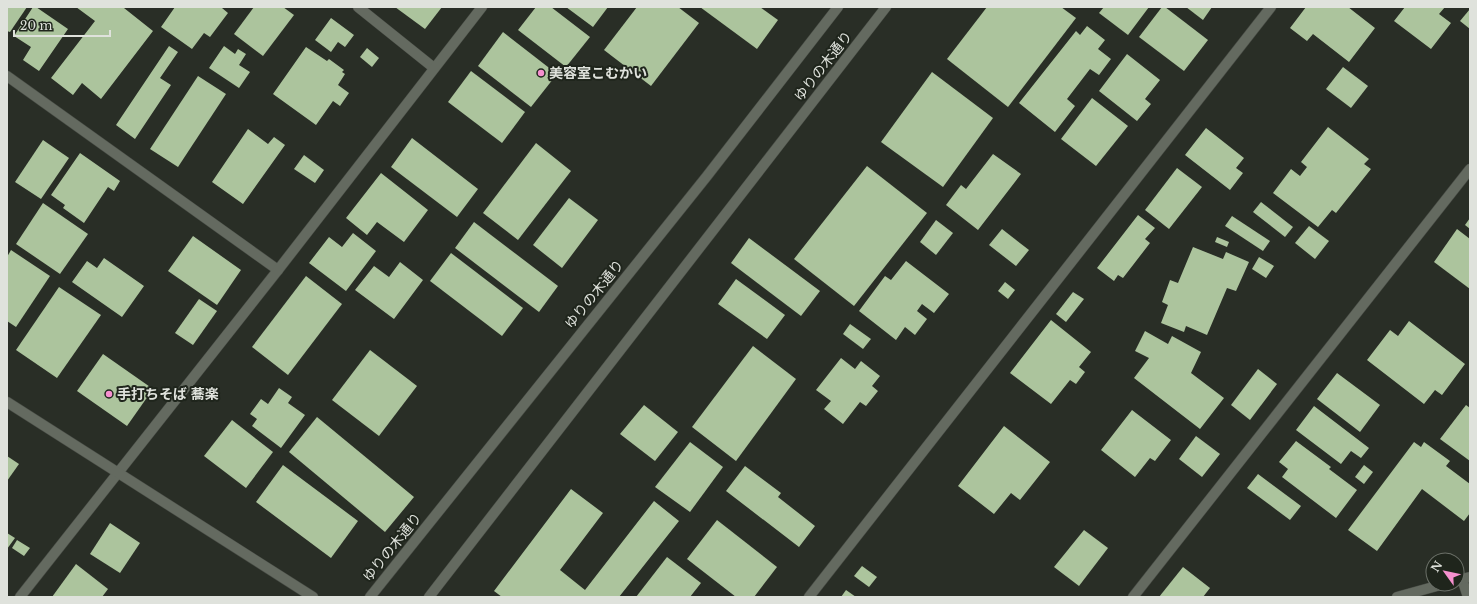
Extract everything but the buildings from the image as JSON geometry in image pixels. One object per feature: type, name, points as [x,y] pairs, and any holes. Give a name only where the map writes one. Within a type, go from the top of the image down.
[{"type":"street","points":[[358,7],[434,68]]},
{"type":"street","points":[[20,597],[278,270],[482,7]]},
{"type":"street","name":"ゆりの木通り","points":[[370,597],[702,182],[838,7]]},
{"type":"street","name":"ゆりの木通り","points":[[429,597],[886,7]]},
{"type":"street","points":[[809,597],[1271,7]]},
{"type":"street","points":[[7,76],[278,270]]},
{"type":"street","points":[[1133,597],[1470,169]]},
{"type":"street","points":[[7,402],[314,597]]},
{"type":"street","points":[[1465,586],[1468,597]]},
{"type":"street","points":[[1397,597],[1425,589]]},
{"type":"place","name":"美容室こむかい","points":[[541,73]]},
{"type":"place","name":"手打ちそば 蕎楽","points":[[109,394]]}]
